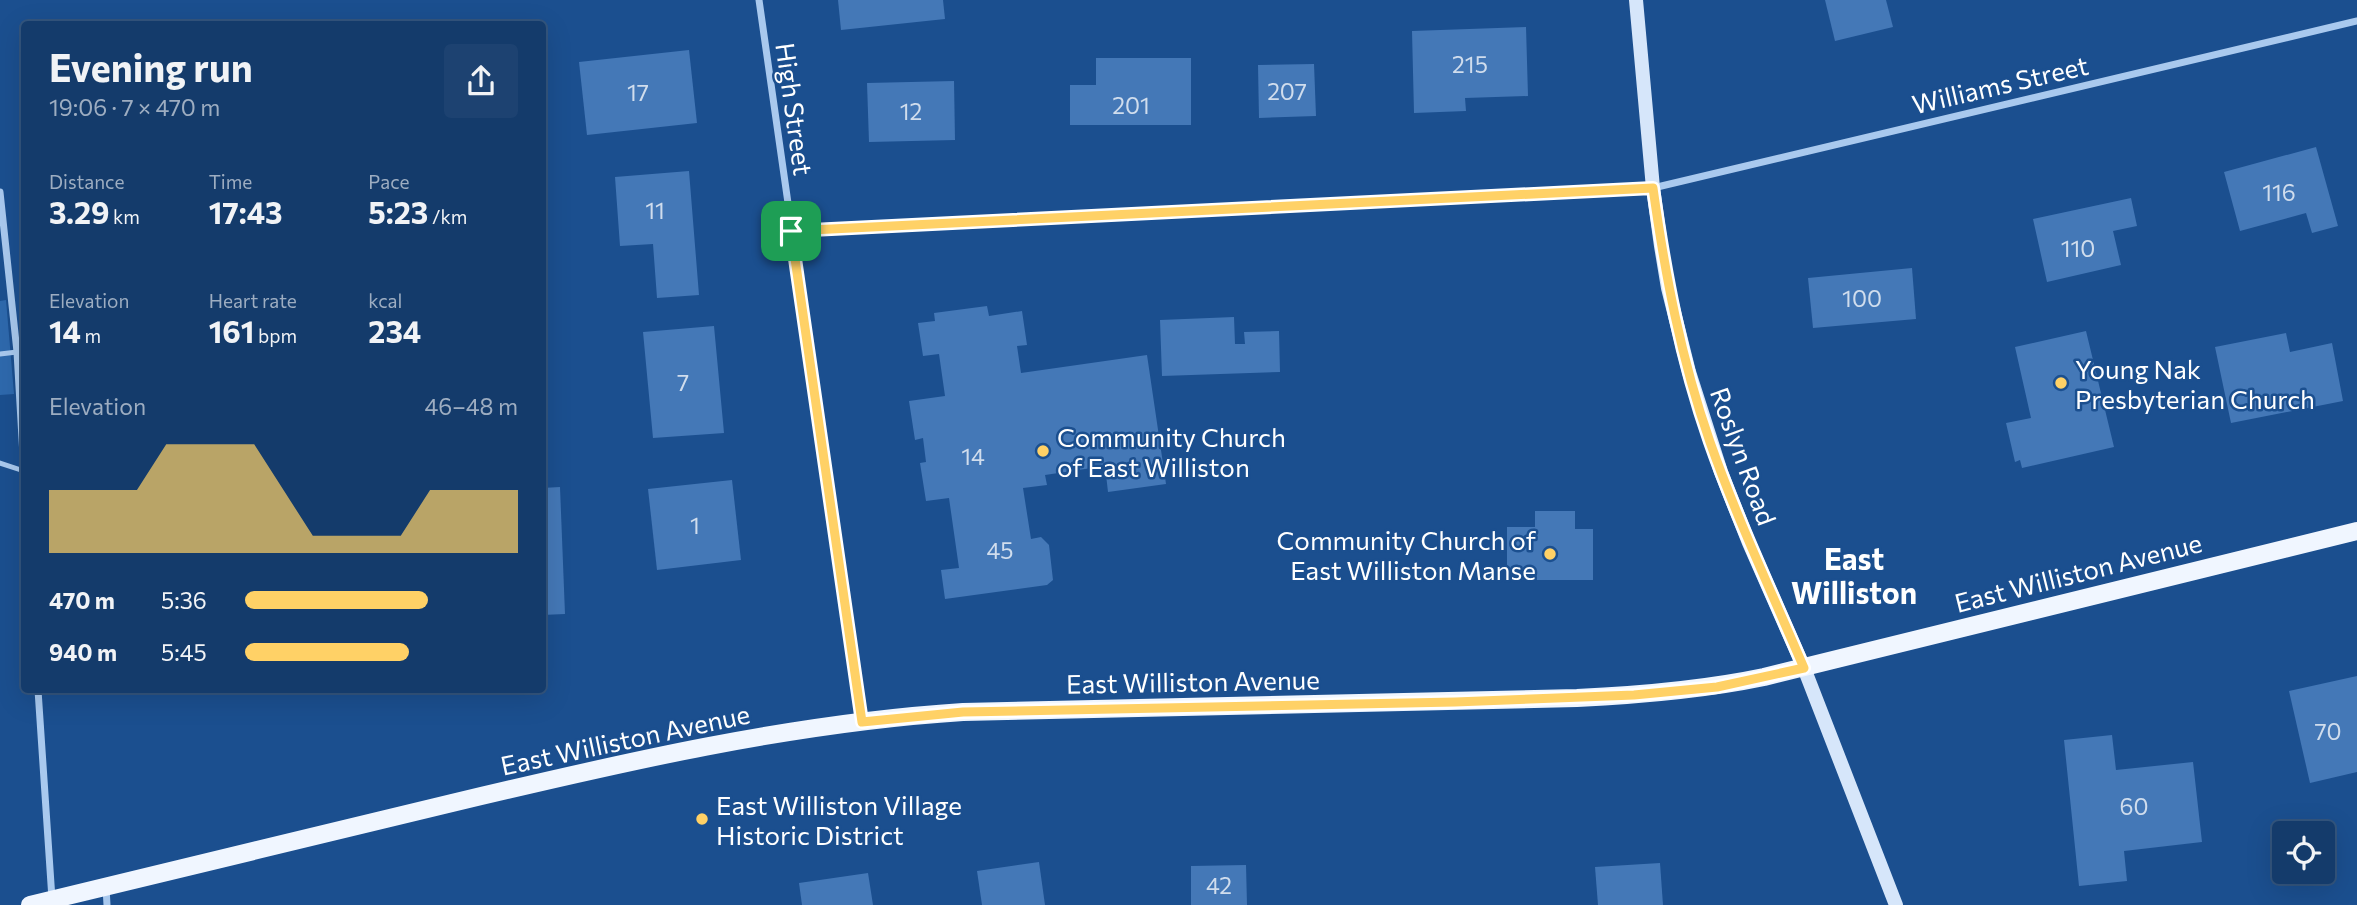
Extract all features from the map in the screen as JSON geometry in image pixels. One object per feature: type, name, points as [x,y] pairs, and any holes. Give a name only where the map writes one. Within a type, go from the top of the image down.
[{"type":"main road","name":"Roslyn Road","points":[[1636,0],[1653,188],[1670,298],[1705,428],[1749,543],[1804,668],[1896,905]]},
{"type":"main road","name":"East Williston Avenue","points":[[30,905],[52,900],[106,896],[565,776],[733,742],[862,722],[963,712],[1430,703],[1634,695],[1717,687],[1804,668],[2357,531]]},
{"type":"street","name":"High Street","points":[[759,0],[862,722]]},
{"type":"street","name":"Williams Street","points":[[791,231],[1653,188],[2357,21]]},
{"type":"street","points":[[0,192],[17,352],[21,421]]},
{"type":"street","points":[[38,693],[52,900]]},
{"type":"lane","points":[[0,354],[17,352]]},
{"type":"lane","points":[[0,463],[21,471]]},
{"type":"shaded area","points":[[6,300],[14,394],[0,395],[0,301]]},
{"type":"building","points":[[838,0],[943,0],[945,19],[841,30]]},
{"type":"building","points":[[1825,0],[1886,0],[1893,27],[1835,41]]},
{"type":"building","points":[[1526,27],[1528,96],[1465,98],[1466,111],[1414,113],[1412,31]]},
{"type":"building","points":[[689,50],[697,123],[587,135],[579,62]]},
{"type":"building","points":[[1096,58],[1191,58],[1191,125],[1070,125],[1070,85],[1096,85]]},
{"type":"building","points":[[1314,64],[1316,116],[1259,118],[1258,65]]},
{"type":"building","points":[[954,81],[955,140],[869,142],[867,83]]},
{"type":"building","points":[[2316,147],[2338,226],[2312,233],[2306,213],[2240,231],[2224,172]]},
{"type":"building","points":[[689,171],[699,295],[657,298],[653,244],[620,246],[615,177]]},
{"type":"building","points":[[2131,198],[2137,226],[2113,231],[2121,265],[2047,282],[2033,219]]},
{"type":"building","points":[[1912,268],[1916,319],[1813,328],[1808,278]]},
{"type":"building","name":"Community Church of East Williston","points":[[987,306],[989,316],[1022,311],[1027,345],[1017,346],[1021,373],[1147,355],[1166,484],[1108,492],[1105,466],[1045,475],[1047,485],[1023,488],[1031,539],[1041,537],[1049,545],[1053,580],[1047,585],[945,599],[941,570],[959,568],[949,498],[926,501],[920,463],[926,462],[923,438],[915,440],[909,401],[945,396],[939,354],[923,356],[918,323],[935,321],[934,313]]},
{"type":"building","points":[[1234,317],[1235,344],[1245,344],[1244,332],[1279,331],[1280,372],[1162,376],[1160,320]]},
{"type":"building","points":[[714,326],[724,433],[653,438],[643,332]]},
{"type":"building","name":"Young Nak Presbyterian Church","points":[[2086,331],[2114,447],[2022,468],[2020,460],[2015,462],[2006,423],[2031,418],[2015,347]]},
{"type":"building","points":[[2286,333],[2290,352],[2332,343],[2343,401],[2231,423],[2215,347]]},
{"type":"building","points":[[732,480],[741,560],[657,570],[648,489]]},
{"type":"building","points":[[560,487],[565,614],[546,615],[546,488]]},
{"type":"building","name":"Community Church of East Williston Manse","points":[[1535,511],[1575,511],[1575,529],[1593,529],[1593,580],[1507,580],[1507,527],[1535,527]]},
{"type":"building","points":[[2357,676],[2357,772],[2310,783],[2289,691]]},
{"type":"building","points":[[2112,735],[2116,770],[2193,762],[2202,842],[2124,851],[2127,881],[2079,886],[2064,740]]},
{"type":"building","points":[[1039,862],[1045,905],[982,905],[977,871]]},
{"type":"building","points":[[1660,863],[1663,905],[1598,905],[1595,867]]},
{"type":"building","points":[[1246,865],[1247,905],[1191,905],[1191,866]]},
{"type":"building","points":[[868,873],[873,905],[802,905],[799,883]]},
{"type":"place","name":"Young Nak Presbyterian Church","points":[[2061,383]]},
{"type":"place","name":"Community Church of East Williston","points":[[1043,451]]},
{"type":"place","name":"Community Church of East Williston Manse","points":[[1550,554]]},
{"type":"place","name":"East Williston Village Historic District","points":[[702,819]]},
{"type":"district","name":"East Williston","points":[[1854,574]]},
{"type":"route","points":[[1653,188],[1668,288],[1709,439],[1749,543],[1804,668],[1717,687],[1634,695],[1455,702],[963,712],[911,715],[862,722],[791,231],[1653,188]]}]
